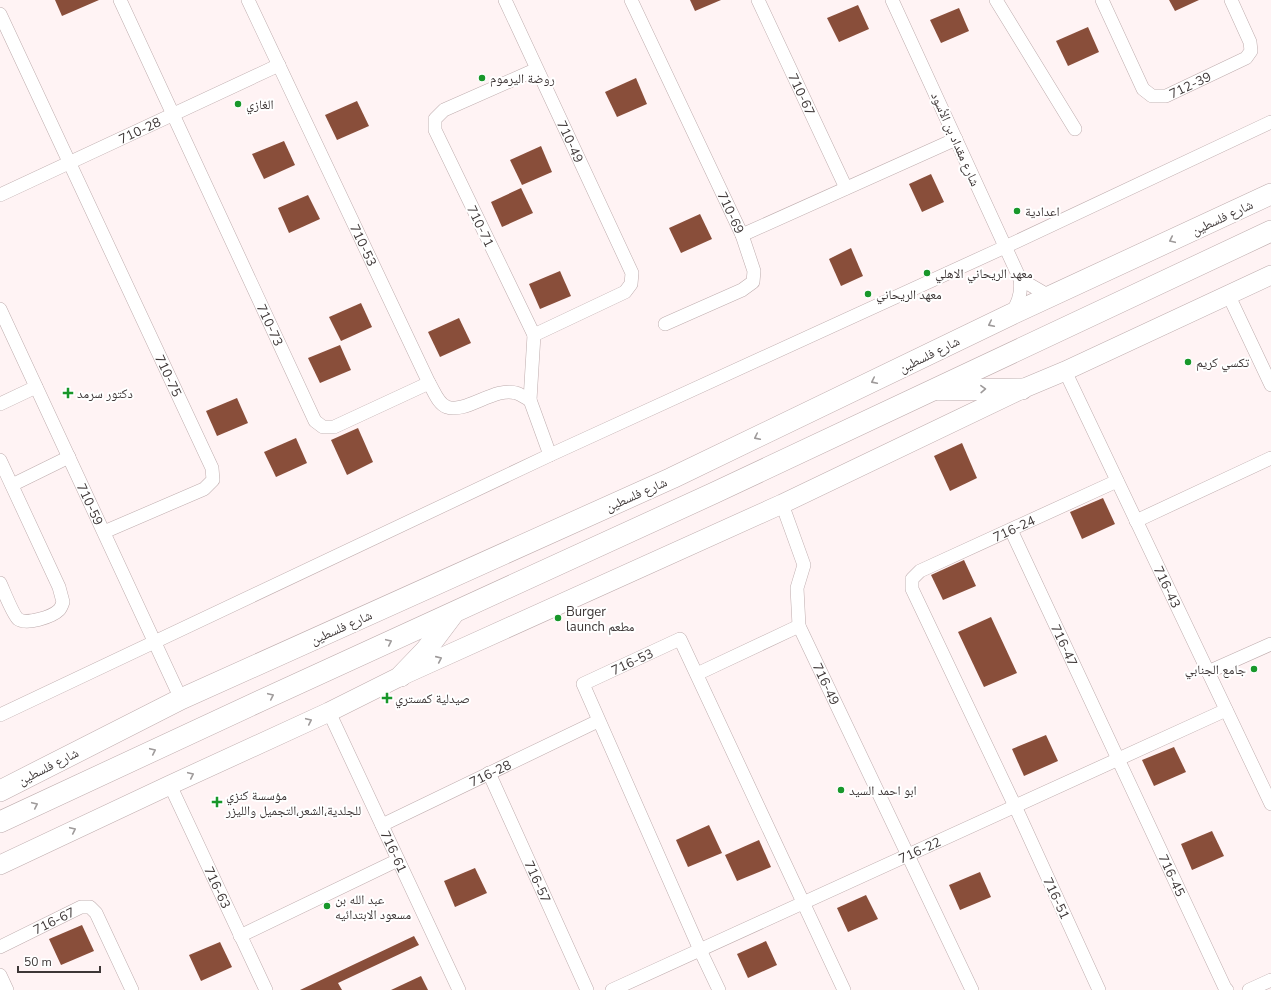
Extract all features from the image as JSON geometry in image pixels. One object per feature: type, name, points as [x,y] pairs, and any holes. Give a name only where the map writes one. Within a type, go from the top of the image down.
[{"type":"main road","name":"شارع فلسطين","points":[[0,791],[181,699],[672,478],[1010,315],[1271,194]]},
{"type":"main road","points":[[1239,209],[1246,210],[1252,215],[1256,222],[1254,236],[1248,242]]},
{"type":"main road","points":[[0,822],[682,506],[714,493],[1271,231]]},
{"type":"main road","points":[[930,391],[1022,389]]},
{"type":"main road","points":[[701,464],[701,476],[703,483],[707,489],[714,493]]},
{"type":"main road","points":[[672,478],[682,488],[684,498],[682,506]]},
{"type":"main road","points":[[401,676],[426,650],[456,611]]},
{"type":"street","name":"710-73","points":[[120,0],[315,421],[323,427],[334,427],[429,383]]},
{"type":"street","name":"710-53","points":[[248,0],[429,383],[440,402],[447,407],[456,409],[504,392],[516,392],[530,400]]},
{"type":"street","name":"710-49","points":[[505,0],[632,273],[631,284],[625,292],[534,335]]},
{"type":"street","name":"710-69","points":[[631,0],[742,235],[956,139]]},
{"type":"street","name":"710-67","points":[[758,0],[846,188]]},
{"type":"street","name":"شارع مقداد بن الأسود","points":[[892,0],[1020,278]]},
{"type":"street","points":[[996,0],[1075,129]]},
{"type":"street","name":"712-39","points":[[1102,0],[1143,89],[1152,96],[1166,96],[1246,58],[1251,51],[1250,42],[1231,0]]},
{"type":"street","name":"710-75","points":[[0,14],[212,468],[213,480],[204,489],[104,532]]},
{"type":"street","name":"710-28","points":[[0,195],[279,65]]},
{"type":"street","name":"710-71","points":[[534,335],[435,130],[435,118],[444,110],[537,69]]},
{"type":"street","points":[[0,715],[550,455],[1005,247],[1271,122]]},
{"type":"street","points":[[665,324],[742,290],[753,282],[754,271],[742,235]]},
{"type":"street","points":[[0,865],[329,712],[401,676],[782,504],[1022,389],[1065,371],[1271,275]]},
{"type":"street","points":[[1020,278],[1044,293],[1054,295]]},
{"type":"street","points":[[1010,315],[1017,306],[1021,288],[1020,278]]},
{"type":"street","points":[[1228,294],[1271,385]]},
{"type":"street","name":"710-59","points":[[0,309],[181,699]]},
{"type":"street","points":[[534,335],[530,400],[550,455]]},
{"type":"street","name":"716-43","points":[[1065,371],[1271,804]]},
{"type":"street","points":[[0,404],[36,387]]},
{"type":"street","points":[[12,485],[69,457]]},
{"type":"street","points":[[1136,521],[1271,458]]},
{"type":"street","points":[[0,460],[59,587],[63,602],[58,611],[50,616],[36,620],[22,621],[16,617],[0,582]]},
{"type":"street","name":"716-24","points":[[1015,806],[912,589],[912,579],[920,571],[1117,481]]},
{"type":"street","name":"716-49","points":[[782,504],[804,565],[797,588],[799,626],[908,855]]},
{"type":"street","name":"716-47","points":[[1011,530],[1118,759]]},
{"type":"street","points":[[697,674],[799,626]]},
{"type":"street","name":"716-53","points":[[718,990],[598,721],[583,684],[680,639],[844,990]]},
{"type":"street","points":[[1208,672],[1271,644]]},
{"type":"street","name":"716-22","points":[[612,990],[1226,710]]},
{"type":"street","name":"716-61","points":[[329,712],[459,990]]},
{"type":"street","name":"716-28","points":[[382,825],[598,721]]},
{"type":"street","name":"716-45","points":[[1118,759],[1221,981],[1227,990]]},
{"type":"street","name":"716-57","points":[[489,773],[588,990]]},
{"type":"street","name":"716-63","points":[[170,785],[266,990]]},
{"type":"street","name":"716-51","points":[[1015,806],[1099,990]]},
{"type":"street","points":[[908,855],[972,990]]},
{"type":"street","points":[[240,936],[398,860]]},
{"type":"street","name":"716-67","points":[[0,947],[81,907],[90,908],[96,913],[132,990]]},
{"type":"street","points":[[0,975],[7,990]]},
{"type":"street","points":[[1249,990],[1271,980]]},
{"type":"building","points":[[55,0],[99,0],[62,16]]},
{"type":"building","points":[[690,0],[721,0],[695,11]]},
{"type":"building","points":[[1169,0],[1199,0],[1175,11]]},
{"type":"building","points":[[858,5],[869,29],[839,42],[827,18]]},
{"type":"building","points":[[959,8],[969,31],[941,43],[930,20]]},
{"type":"building","points":[[1088,27],[1099,52],[1068,66],[1056,41]]},
{"type":"building","points":[[636,78],[647,104],[617,117],[605,92]]},
{"type":"building","points":[[357,101],[369,126],[337,140],[325,115]]},
{"type":"building","points":[[284,141],[295,165],[264,179],[252,154]]},
{"type":"building","points":[[541,146],[552,172],[522,185],[510,160]]},
{"type":"building","points":[[931,174],[944,202],[922,212],[909,184]]},
{"type":"building","points":[[521,188],[533,213],[502,227],[491,202]]},
{"type":"building","points":[[308,195],[320,219],[289,233],[278,208]]},
{"type":"building","points":[[700,214],[712,239],[681,253],[669,228]]},
{"type":"building","points":[[851,248],[863,276],[841,286],[829,259]]},
{"type":"building","points":[[560,271],[571,296],[540,309],[529,284]]},
{"type":"building","points":[[361,303],[372,327],[341,341],[329,317]]},
{"type":"building","points":[[459,318],[471,343],[440,357],[428,332]]},
{"type":"building","points":[[340,345],[351,370],[320,383],[308,358]]},
{"type":"building","points":[[237,398],[248,423],[217,436],[206,411]]},
{"type":"building","points":[[358,428],[373,462],[347,475],[331,440]]},
{"type":"building","points":[[296,438],[307,463],[276,477],[264,452]]},
{"type":"building","points":[[962,443],[977,478],[950,491],[934,456]]},
{"type":"building","points":[[1103,498],[1115,524],[1082,539],[1070,512]]},
{"type":"building","points":[[964,560],[976,586],[943,600],[931,575]]},
{"type":"building","points":[[991,617],[1017,673],[984,687],[958,632]]},
{"type":"building","points":[[1046,735],[1058,761],[1024,776],[1012,749]]},
{"type":"building","points":[[1174,747],[1186,772],[1154,786],[1142,760]]},
{"type":"building","points":[[709,825],[722,853],[688,867],[676,840]]},
{"type":"building","points":[[1212,831],[1224,856],[1192,870],[1181,844]]},
{"type":"building","points":[[759,840],[771,867],[737,881],[725,855]]},
{"type":"building","points":[[475,868],[487,893],[455,907],[444,881]]},
{"type":"building","points":[[980,872],[991,897],[960,910],[949,885]]},
{"type":"building","points":[[866,895],[878,919],[848,932],[837,908]]},
{"type":"building","points":[[82,925],[94,951],[61,965],[49,939]]},
{"type":"building","points":[[414,936],[419,945],[338,983],[342,990],[300,990]]},
{"type":"building","points":[[766,941],[777,965],[748,978],[737,954]]},
{"type":"building","points":[[220,942],[232,967],[201,981],[189,955]]},
{"type":"building","points":[[421,976],[428,990],[391,990]]},
{"type":"place","name":"روضة اليرموم","points":[[482,78]]},
{"type":"place","name":"الغازي","points":[[238,104]]},
{"type":"place","name":"اعدادية","points":[[1017,211]]},
{"type":"place","name":"معهد الريحاني الاهلي","points":[[927,273]]},
{"type":"place","name":"معهد الريحاني","points":[[868,294]]},
{"type":"place","name":"تكسي كريم","points":[[1188,362]]},
{"type":"place","name":"دكتور سرمد","points":[[68,393]]},
{"type":"place","name":"Burger launch مطعم","points":[[558,618]]},
{"type":"place","name":"جامع الجنابي","points":[[1254,669]]},
{"type":"place","name":"صيدلية كمستري","points":[[387,698]]},
{"type":"place","name":"ابو احمد السيد","points":[[841,790]]},
{"type":"place","name":"مؤسسة كنزي للجلدية،الشعر،التجميل والليزر","points":[[217,802]]},
{"type":"place","name":"عبد الله بن مسعود الابتدائيه","points":[[327,906]]}]
